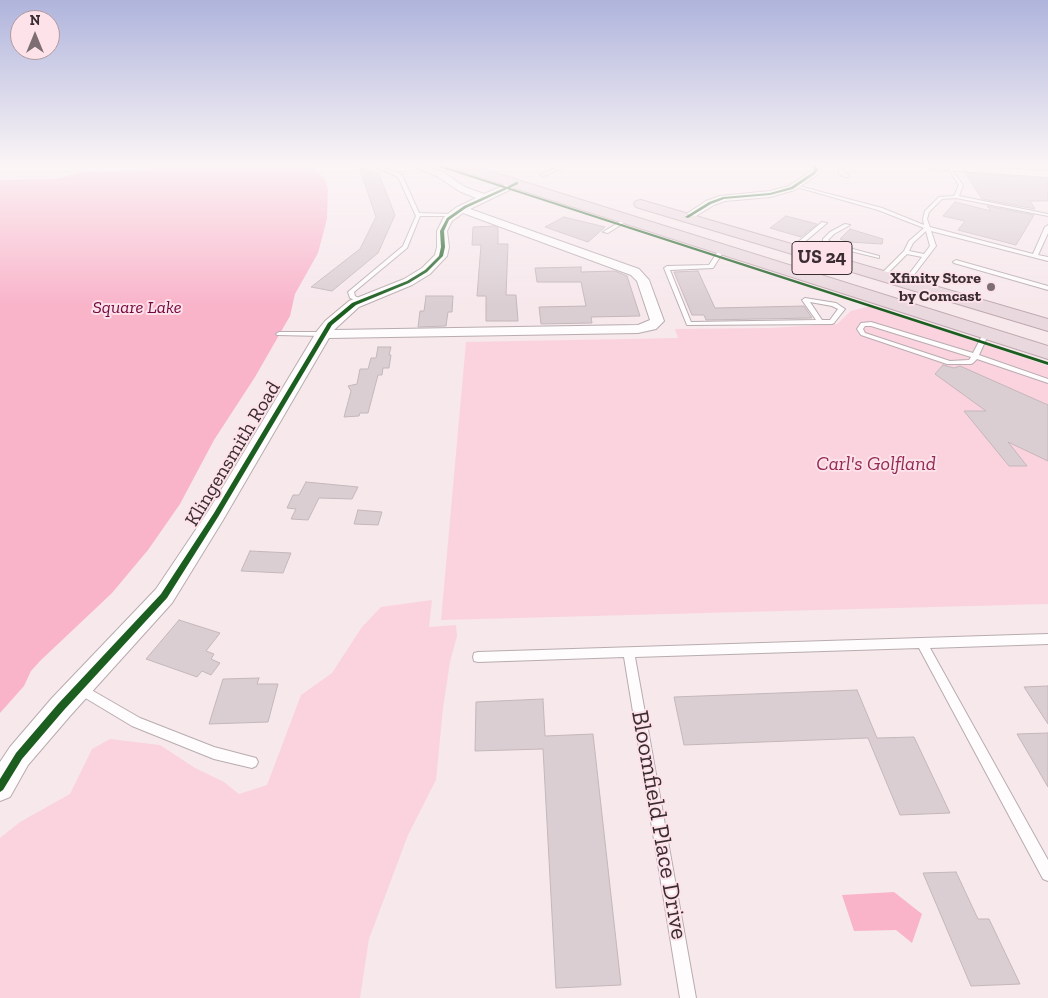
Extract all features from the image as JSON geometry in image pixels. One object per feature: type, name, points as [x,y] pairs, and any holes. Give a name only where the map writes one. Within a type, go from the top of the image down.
[{"type":"highway","name":"US 24","points":[[608,213],[1048,353]]},
{"type":"highway","name":"US 24","points":[[672,213],[1048,325]]},
{"type":"highway","points":[[652,226],[674,226],[687,217]]},
{"type":"highway","points":[[739,255],[746,248],[752,246],[786,247]]},
{"type":"highway","points":[[1016,342],[1048,342]]},
{"type":"street","name":"Klingensmith Road","points":[[0,787],[19,756],[164,596],[216,515],[322,334],[339,315],[361,301],[408,282],[432,266],[442,252],[444,225],[455,213]]},
{"type":"street","points":[[322,334],[638,329],[650,326],[657,321],[643,280],[636,272],[458,213]]},
{"type":"street","points":[[687,217],[694,213]]},
{"type":"lane","points":[[361,301],[352,297],[351,292],[405,247],[418,214],[445,213]]},
{"type":"lane","points":[[889,213],[927,228],[1048,259]]},
{"type":"lane","points":[[905,283],[933,246],[925,219],[928,213]]},
{"type":"lane","points":[[1031,213],[1048,216]]},
{"type":"lane","points":[[606,232],[628,219]]},
{"type":"lane","points":[[786,247],[824,223]]},
{"type":"lane","points":[[847,225],[832,233],[825,240],[832,245],[877,257]]},
{"type":"lane","points":[[1035,255],[1048,227]]},
{"type":"lane","points":[[882,276],[906,252],[911,242],[927,228]]},
{"type":"lane","points":[[722,249],[711,267],[667,268],[689,324],[832,322],[842,309],[834,304],[805,300],[820,322]]},
{"type":"lane","points":[[906,252],[926,256]]},
{"type":"lane","points":[[956,262],[1048,288]]},
{"type":"lane","points":[[986,333],[975,356],[971,362],[949,363],[863,334],[860,329],[863,324],[871,324],[975,356],[1048,381]]},
{"type":"lane","points":[[279,334],[322,334]]},
{"type":"lane","points":[[478,657],[1048,639]]},
{"type":"lane","points":[[922,643],[1048,874]]},
{"type":"lane","name":"Bloomfield Place Drive","points":[[629,652],[688,998]]},
{"type":"lane","points":[[79,688],[136,722],[214,753],[252,762]]},
{"type":"green space","name":"Carl's Golfland","points":[[871,306],[1048,366],[1048,604],[441,620],[466,342],[678,338],[675,329],[771,328],[837,324],[851,311]]},
{"type":"green space","points":[[432,600],[429,627],[456,625],[457,636],[450,662],[443,708],[436,780],[408,835],[369,939],[360,998],[0,998],[0,838],[20,822],[70,794],[92,749],[110,739],[160,745],[195,768],[224,782],[239,794],[267,785],[301,695],[332,673],[362,627],[381,607]]},
{"type":"water","name":"Square Lake","points":[[0,213],[327,213],[318,253],[295,294],[290,316],[255,377],[214,440],[180,504],[148,550],[112,593],[40,661],[31,671],[24,686],[0,713]]},
{"type":"water","points":[[894,892],[922,914],[912,943],[896,930],[854,931],[842,895]]},
{"type":"building","points":[[374,213],[394,213],[395,215],[378,253],[332,291],[311,287],[360,249],[376,217]]},
{"type":"building","points":[[946,213],[1021,213],[1034,215],[1016,245],[958,230],[965,221],[943,216]]},
{"type":"building","points":[[786,216],[817,224],[801,237],[770,228]]},
{"type":"building","points":[[564,217],[605,227],[588,242],[545,227]]},
{"type":"building","points":[[494,226],[498,228],[498,244],[508,244],[506,295],[516,295],[518,321],[486,321],[486,296],[477,296],[481,245],[472,245],[473,227]]},
{"type":"building","points":[[850,229],[883,239],[882,244],[849,242],[840,239]]},
{"type":"building","points":[[581,267],[581,272],[615,271],[627,276],[640,316],[591,317],[592,323],[541,324],[539,307],[586,306],[581,282],[537,282],[535,268]]},
{"type":"building","points":[[698,271],[715,308],[804,306],[812,318],[706,320],[704,315],[692,315],[674,272]]},
{"type":"building","points":[[426,296],[453,296],[452,312],[448,312],[446,326],[418,327],[420,311],[424,311]]},
{"type":"building","points":[[378,347],[391,347],[389,355],[391,355],[389,368],[383,368],[382,375],[378,375],[368,413],[344,417],[351,391],[348,386],[357,384],[360,369],[368,369],[371,358],[376,358]]},
{"type":"building","name":"Carl's Golfland","points":[[943,365],[954,368],[960,366],[1048,405],[1048,461],[1008,442],[1027,466],[1009,466],[964,411],[986,411],[935,374]]},
{"type":"building","points":[[306,482],[358,487],[352,499],[319,498],[308,520],[291,519],[296,509],[287,508],[293,495],[299,495]]},
{"type":"building","points":[[358,510],[382,512],[378,525],[354,524]]},
{"type":"building","points":[[250,551],[291,553],[283,573],[241,571]]},
{"type":"building","points":[[179,620],[220,633],[206,651],[214,654],[211,659],[220,663],[211,675],[202,671],[197,677],[146,659]]},
{"type":"building","points":[[259,678],[257,684],[278,684],[268,722],[209,724],[223,679]]},
{"type":"building","points":[[1048,686],[1048,724],[1024,687]]},
{"type":"building","points":[[857,690],[877,738],[914,737],[950,813],[900,815],[868,738],[684,745],[674,697]]},
{"type":"building","points":[[543,699],[545,736],[593,734],[621,985],[556,988],[543,749],[475,751],[476,702]]},
{"type":"building","points":[[1048,733],[1048,787],[1017,734]]},
{"type":"building","points":[[956,872],[978,919],[989,919],[1020,984],[971,986],[923,873]]},
{"type":"cycle path","points":[[0,787],[19,756],[61,707],[164,596],[216,515],[330,324],[354,304],[408,282],[426,271],[441,256],[443,247],[442,231],[448,219],[457,213]]},
{"type":"cycle path","points":[[583,213],[1048,364]]},
{"type":"cycle path","points":[[687,217],[694,213]]},
{"type":"place","name":"Xfinity Store by Comcast","points":[[991,287]]}]
